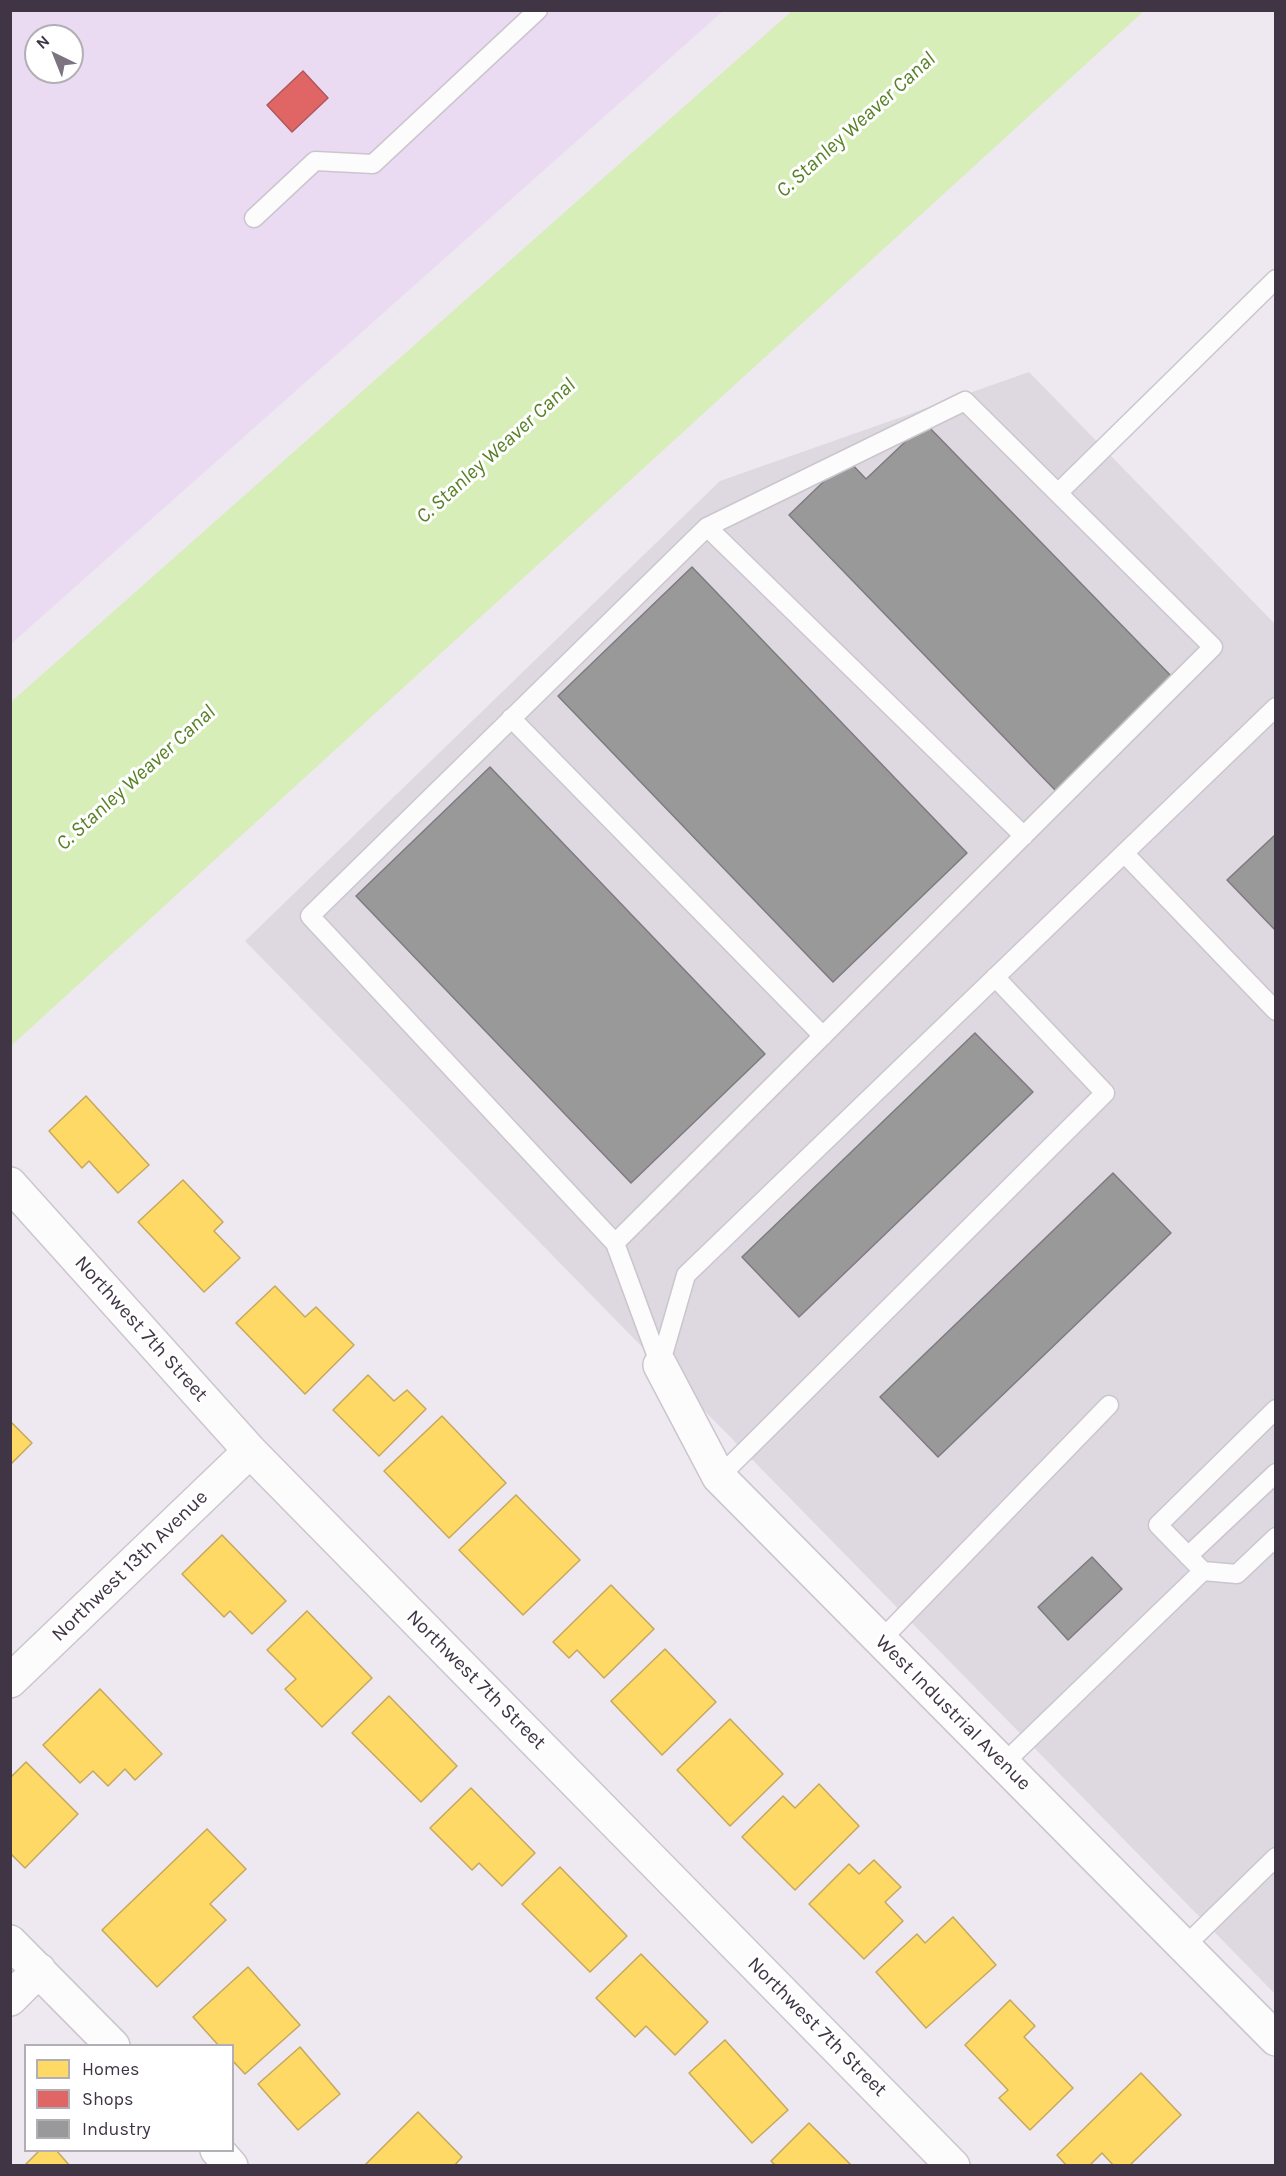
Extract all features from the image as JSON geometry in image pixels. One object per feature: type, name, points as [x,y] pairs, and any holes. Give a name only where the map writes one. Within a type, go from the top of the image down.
[{"type":"street","name":"Northwest 7th Street","points":[[10,1184],[250,1450],[953,2166]]},
{"type":"street","name":"West Industrial Avenue","points":[[660,1365],[719,1477],[1275,2039]]},
{"type":"street","name":"Northwest 13th Avenue","points":[[10,1682],[250,1450]]},
{"type":"street","points":[[10,1942],[111,2044]]},
{"type":"street","points":[[10,1999],[39,1970]]},
{"type":"street","points":[[217,2152],[231,2166]]},
{"type":"lane","points":[[254,218],[315,161],[373,164],[538,10]]},
{"type":"lane","points":[[1058,493],[1275,279]]},
{"type":"lane","points":[[615,1244],[1213,648],[964,401],[707,527],[310,916],[615,1244],[660,1365]]},
{"type":"lane","points":[[707,527],[1024,836]]},
{"type":"lane","points":[[660,1365],[686,1275],[1275,707]]},
{"type":"lane","points":[[511,718],[823,1036]]},
{"type":"lane","points":[[1124,853],[1275,1011]]},
{"type":"lane","points":[[719,1477],[1105,1093],[995,977]]},
{"type":"lane","points":[[881,1640],[1109,1405]]},
{"type":"lane","points":[[1275,1409],[1158,1525],[1203,1571],[1237,1574],[1275,1537]]},
{"type":"lane","points":[[1188,1556],[1275,1473]]},
{"type":"lane","points":[[1003,1764],[1203,1571]]},
{"type":"lane","points":[[1184,1947],[1275,1857]]},
{"type":"shaded area","points":[[11,11],[723,11],[11,644]]},
{"type":"shaded area","points":[[1029,372],[1275,624],[1275,1994],[245,941],[720,481]]},
{"type":"water","name":"C. Stanley Weaver Canal","points":[[792,11],[1144,11],[11,1046],[11,702]]},
{"type":"building: Homes","points":[[86,1096],[149,1165],[118,1193],[89,1161],[82,1168],[49,1131]]},
{"type":"building: Homes","points":[[183,1180],[223,1222],[214,1231],[240,1258],[204,1292],[138,1222]]},
{"type":"building: Homes","points":[[275,1286],[305,1317],[316,1307],[354,1345],[305,1394],[236,1323]]},
{"type":"building: Homes","points":[[368,1375],[394,1401],[407,1390],[426,1409],[379,1456],[333,1410]]},
{"type":"building: Homes","points":[[442,1416],[506,1483],[449,1538],[384,1471]]},
{"type":"building: Homes","points":[[10,1421],[32,1443],[10,1465]]},
{"type":"building: Homes","points":[[516,1495],[580,1560],[523,1615],[459,1550]]},
{"type":"building: Homes","points":[[222,1535],[286,1601],[252,1634],[230,1611],[224,1617],[182,1574]]},
{"type":"building: Homes","points":[[611,1585],[654,1629],[604,1678],[577,1650],[569,1658],[553,1642]]},
{"type":"building: Homes","points":[[307,1611],[372,1678],[322,1727],[285,1689],[296,1679],[267,1650]]},
{"type":"building: Homes","points":[[665,1649],[716,1702],[662,1755],[611,1701]]},
{"type":"building: Homes","points":[[100,1689],[162,1754],[135,1780],[125,1769],[108,1786],[93,1771],[80,1783],[43,1745]]},
{"type":"building: Homes","points":[[389,1696],[457,1766],[421,1802],[352,1733]]},
{"type":"building: Homes","points":[[730,1719],[783,1774],[730,1826],[677,1770]]},
{"type":"building: Homes","points":[[26,1762],[78,1814],[25,1868],[10,1853],[10,1778]]},
{"type":"building: Homes","points":[[819,1784],[859,1826],[795,1890],[742,1837],[783,1796],[795,1808]]},
{"type":"building: Homes","points":[[471,1788],[535,1853],[502,1886],[479,1863],[472,1870],[430,1828]]},
{"type":"building: Homes","points":[[207,1829],[246,1869],[210,1904],[226,1920],[157,1987],[102,1930]]},
{"type":"building: Homes","points":[[874,1860],[901,1887],[885,1902],[903,1921],[864,1959],[809,1904],[849,1864],[859,1874]]},
{"type":"building: Homes","points":[[560,1867],[627,1936],[590,1972],[522,1904]]},
{"type":"building: Homes","points":[[953,1917],[996,1965],[926,2028],[876,1972],[917,1934],[925,1943]]},
{"type":"building: Homes","points":[[641,1954],[708,2022],[675,2055],[646,2026],[635,2037],[596,1998]]},
{"type":"building: Homes","points":[[248,1967],[300,2025],[245,2074],[234,2062],[234,2044],[217,2044],[193,2017]]},
{"type":"building: Homes","points":[[1010,2000],[1035,2026],[1024,2037],[1073,2088],[1030,2130],[999,2098],[1008,2090],[965,2045]]},
{"type":"building: Homes","points":[[725,2040],[788,2110],[752,2143],[689,2073]]},
{"type":"building: Homes","points":[[300,2047],[340,2094],[298,2130],[258,2084]]},
{"type":"building: Homes","points":[[1141,2073],[1181,2115],[1129,2166],[1114,2166],[1102,2153],[1089,2166],[1067,2166],[1057,2155]]},
{"type":"building: Homes","points":[[418,2112],[462,2157],[454,2166],[364,2166]]},
{"type":"building: Homes","points":[[809,2123],[852,2166],[776,2166],[771,2161]]},
{"type":"building: Homes","points":[[38,2152],[58,2152],[70,2166],[24,2166]]},
{"type":"building: Shops","points":[[303,71],[328,98],[292,132],[267,105]]},
{"type":"building: Industry","points":[[925,423],[1173,678],[1056,791],[789,515],[847,459],[866,479]]},
{"type":"building: Industry","points":[[692,567],[967,853],[833,982],[558,696]]},
{"type":"building: Industry","points":[[490,767],[765,1054],[631,1183],[356,896]]},
{"type":"building: Industry","points":[[1276,834],[1276,931],[1227,880]]},
{"type":"building: Industry","points":[[975,1033],[1033,1092],[799,1317],[742,1257]]},
{"type":"building: Industry","points":[[1113,1173],[1171,1233],[938,1457],[880,1397]]},
{"type":"building: Industry","points":[[1092,1557],[1122,1589],[1068,1640],[1038,1607]]}]
